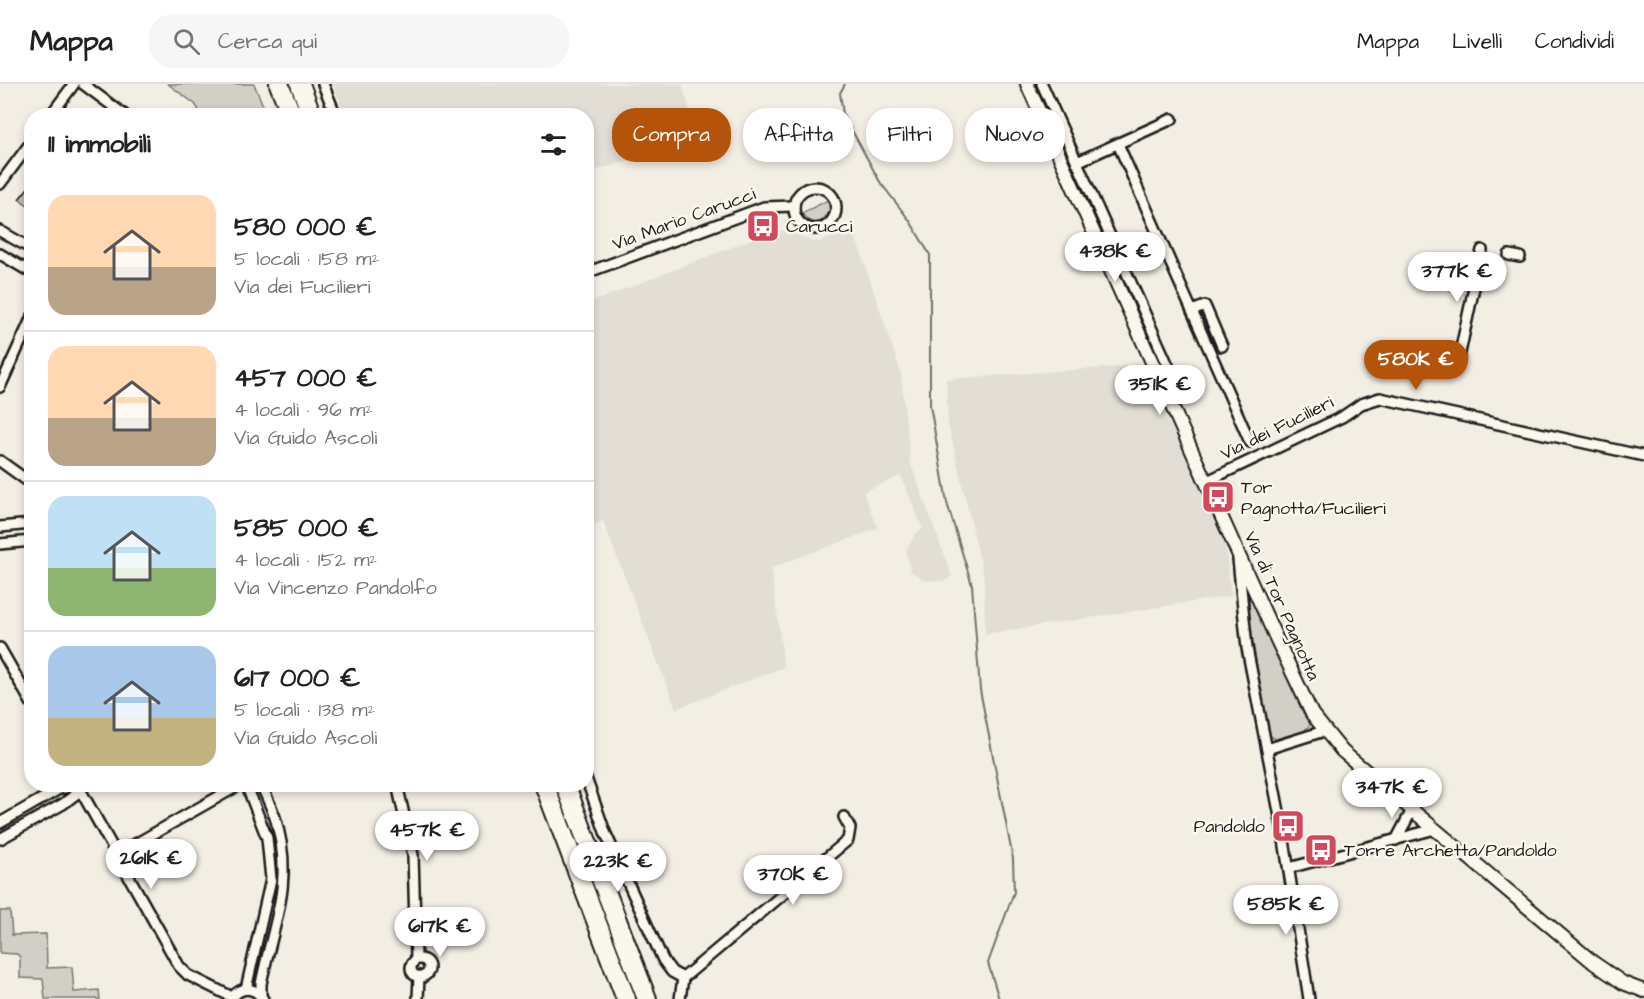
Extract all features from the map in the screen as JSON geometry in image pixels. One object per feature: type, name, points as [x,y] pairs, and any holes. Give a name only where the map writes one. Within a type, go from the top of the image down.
[{"type":"highway","points":[[279,84],[288,108]]},
{"type":"highway","points":[[300,84],[309,108]]},
{"type":"highway","points":[[547,792],[626,999]]},
{"type":"highway","points":[[568,792],[647,999]]},
{"type":"street","points":[[56,108],[74,84]]},
{"type":"street","points":[[83,84],[115,108]]},
{"type":"street","points":[[323,84],[333,108]]},
{"type":"street","name":"Via di Tor Pagnotta","points":[[1027,84],[1299,689],[1324,731],[1342,751],[1594,963],[1623,983],[1644,991]]},
{"type":"street","points":[[1042,84],[1180,392]]},
{"type":"street","points":[[1077,162],[1172,119]]},
{"type":"street","points":[[1118,144],[1250,442]]},
{"type":"street","points":[[0,184],[24,152]]},
{"type":"street","points":[[816,187],[831,194],[836,211],[827,225],[812,229],[798,220],[794,206],[802,192],[816,187]]},
{"type":"street","name":"Via Mario Carucci","points":[[594,270],[764,207],[794,206]]},
{"type":"street","points":[[0,231],[24,244]]},
{"type":"street","points":[[1458,362],[1482,250]]},
{"type":"street","points":[[0,254],[24,268]]},
{"type":"street","points":[[1509,255],[1520,257]]},
{"type":"street","points":[[1192,311],[1204,306],[1222,346]]},
{"type":"street","points":[[0,387],[24,334]]},
{"type":"street","name":"Via dei Fucilieri","points":[[1205,482],[1342,417],[1366,401],[1380,398],[1644,456]]},
{"type":"street","points":[[0,461],[24,478]]},
{"type":"street","points":[[0,527],[24,525]]},
{"type":"street","points":[[0,544],[24,542]]},
{"type":"street","points":[[1237,550],[1246,648],[1289,868],[1310,999]]},
{"type":"street","points":[[0,648],[24,690]]},
{"type":"street","points":[[1267,749],[1324,731]]},
{"type":"street","points":[[0,823],[54,792]]},
{"type":"street","points":[[0,839],[63,804],[74,792]]},
{"type":"street","points":[[81,792],[179,966],[188,975],[231,998],[246,989],[269,899],[271,879],[267,838],[249,792]]},
{"type":"street","points":[[116,855],[227,792]]},
{"type":"street","points":[[246,989],[262,997],[262,977],[285,880],[284,857],[278,826],[264,792]]},
{"type":"street","points":[[399,792],[413,855],[418,959],[411,968],[419,976],[418,999]]},
{"type":"street","points":[[591,792],[605,832],[663,960],[672,972],[683,978]]},
{"type":"street","points":[[1396,840],[1412,810]]},
{"type":"street","points":[[9,818],[16,830]]},
{"type":"street","points":[[680,999],[683,978],[848,840],[850,828],[844,818]]},
{"type":"street","points":[[1289,868],[1435,830]]},
{"type":"street","points":[[418,959],[428,964],[429,970],[425,975],[419,976]]},
{"type":"shaded area","points":[[168,84],[254,84],[264,108],[198,108]]},
{"type":"shaded area","points":[[333,84],[682,84],[689,108],[612,108],[612,162],[624,162],[594,171],[594,108],[342,108]]},
{"type":"shaded area","points":[[828,200],[830,211],[822,221],[810,222],[802,213]]},
{"type":"shaded area","points":[[853,229],[901,373],[910,462],[952,576],[944,581],[925,581],[910,570],[906,551],[915,534],[923,529],[901,476],[863,492],[878,528],[771,568],[784,667],[676,709],[603,521],[594,524],[594,301],[775,230],[794,233],[811,241],[820,242]]},
{"type":"shaded area","points":[[1144,365],[1225,540],[1231,596],[985,634],[984,577],[948,424],[946,379]]},
{"type":"shaded area","points":[[1249,595],[1308,716],[1310,725],[1304,731],[1275,739],[1267,734],[1249,616]]},
{"type":"shaded area","points":[[0,911],[10,911],[12,935],[46,934],[47,968],[72,967],[74,992],[99,990],[100,999],[45,999],[43,979],[20,978],[20,957],[17,954],[0,953]]},
{"type":"building","points":[[24,193],[24,203],[19,199]]},
{"type":"waterway","points":[[845,84],[840,93],[843,114],[880,182],[910,221],[930,255],[930,405],[947,503],[972,585],[980,690],[1013,859],[1014,892],[988,963],[999,999]]},
{"type":"place","name":"Carucci","points":[[763,226]]},
{"type":"place","name":"Tor Pagnotta/Fucilieri","points":[[1218,497]]},
{"type":"place","name":"Pandoldo","points":[[1288,826]]},
{"type":"place","name":"Torre Archetta/Pandoldo","points":[[1321,850]]}]
